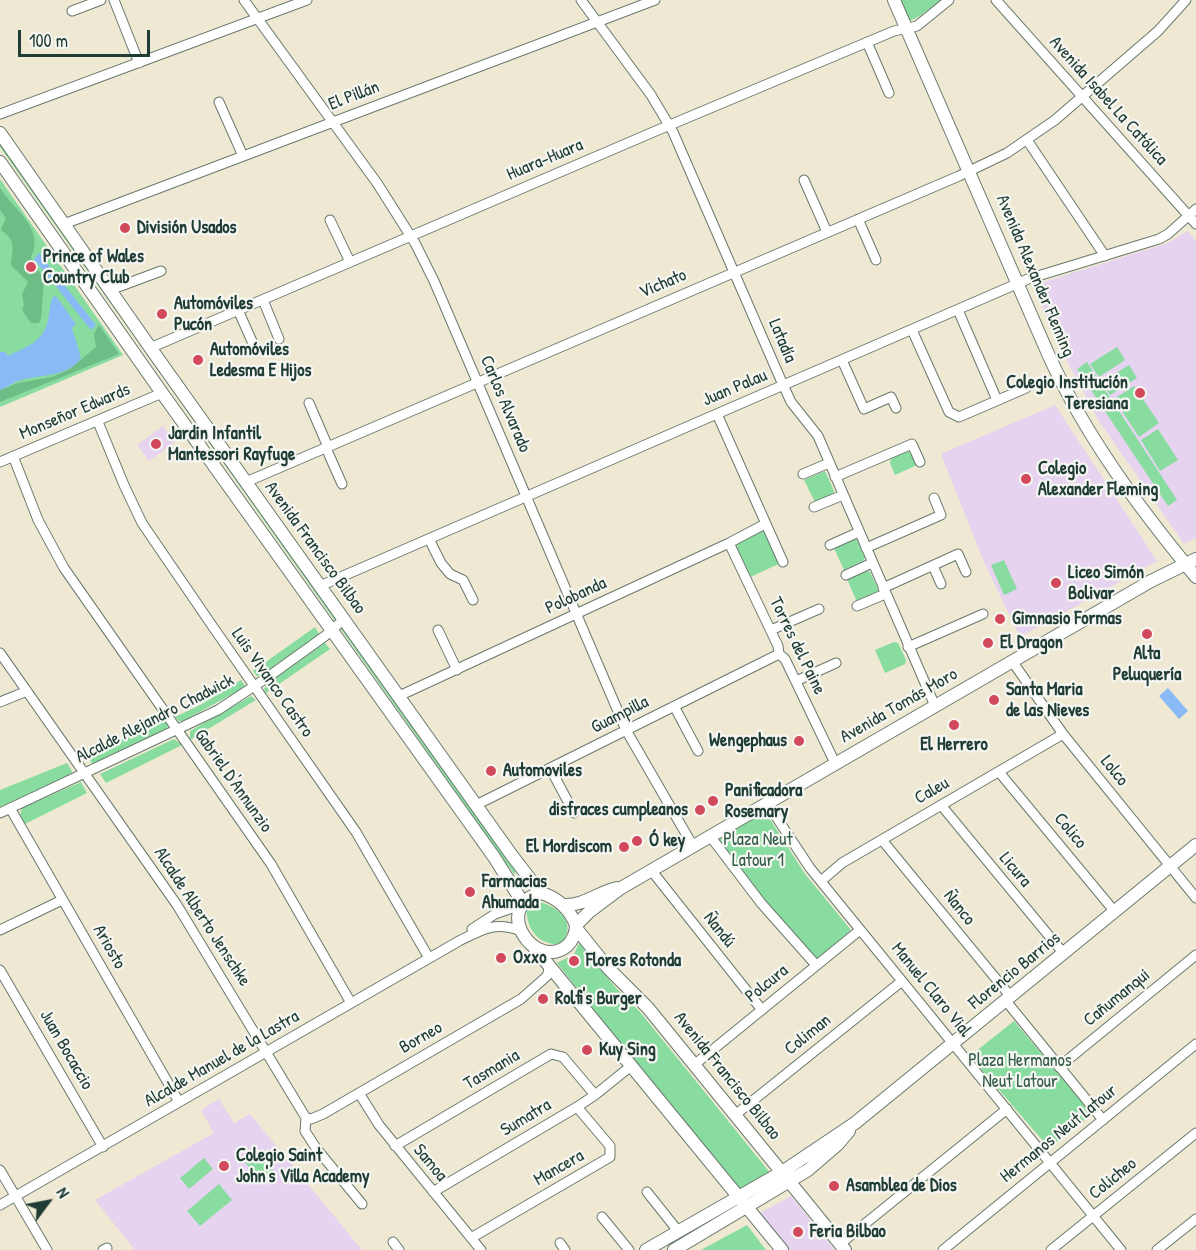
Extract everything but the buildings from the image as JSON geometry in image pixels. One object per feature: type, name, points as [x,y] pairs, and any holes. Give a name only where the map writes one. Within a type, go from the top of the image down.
[{"type":"main road","name":"Avenida Alexander Fleming","points":[[894,0],[1049,356],[1073,405],[1113,467],[1191,561],[1196,577]]},
{"type":"main road","name":"Avenida Francisco Bilbao","points":[[0,133],[476,806],[541,893]]},
{"type":"main road","name":"Avenida Francisco Bilbao","points":[[0,162],[494,857],[522,904]]},
{"type":"main road","points":[[162,393],[176,394],[188,401]]},
{"type":"main road","name":"Avenida Tomás Moro","points":[[576,926],[589,912],[621,888],[651,870],[1151,581],[1191,561]]},
{"type":"main road","name":"Florencio Barrios","points":[[646,1250],[738,1197],[786,1177],[827,1155],[855,1123],[1196,845]]},
{"type":"main road","name":"Avenida Tomás Moro","points":[[564,905],[577,904],[603,892],[621,888]]},
{"type":"main road","points":[[534,946],[540,950],[556,951],[570,943],[576,926],[564,905],[541,893],[530,897],[522,904],[518,918],[521,931],[551,972],[782,1250]]},
{"type":"main road","name":"Avenida Francisco Bilbao","points":[[576,926],[608,968],[648,1008],[843,1247]]},
{"type":"main road","name":"Florencio Barrios","points":[[674,1250],[747,1207],[786,1177]]},
{"type":"street","points":[[72,11],[101,0]]},
{"type":"street","points":[[114,0],[139,63]]},
{"type":"street","name":"Carlos Alvarado","points":[[244,0],[395,210],[411,236],[434,281],[626,730],[693,846]]},
{"type":"street","points":[[0,114],[308,0]]},
{"type":"street","name":"Latadía","points":[[581,0],[651,95],[670,125],[783,385],[791,402],[813,428],[935,706]]},
{"type":"street","name":"El Pillán","points":[[64,224],[655,0]]},
{"type":"street","name":"Huara-Huara","points":[[150,348],[867,42],[917,26],[950,0]]},
{"type":"street","name":"Avenida Isabel La Católica","points":[[996,0],[1083,98],[1192,213],[1196,224]]},
{"type":"street","name":"Vichato","points":[[246,482],[970,171],[1007,153],[1083,98],[1158,31],[1186,0]]},
{"type":"street","points":[[867,42],[889,93]]},
{"type":"street","points":[[219,102],[243,156]]},
{"type":"street","points":[[1027,140],[1105,256]]},
{"type":"street","points":[[804,180],[827,232]]},
{"type":"street","name":"Juan Palau","points":[[320,586],[1019,284],[1159,239],[1192,213]]},
{"type":"street","points":[[858,219],[876,260]]},
{"type":"street","points":[[330,220],[350,262]]},
{"type":"street","points":[[110,290],[161,271]]},
{"type":"street","points":[[263,300],[279,339]]},
{"type":"street","points":[[238,310],[255,348]]},
{"type":"street","points":[[958,310],[997,400]]},
{"type":"street","points":[[912,330],[949,412],[953,416],[959,417],[1026,388]]},
{"type":"street","points":[[842,360],[866,413],[891,397],[896,408]]},
{"type":"street","name":"Monseñor Edwards","points":[[0,462],[162,393]]},
{"type":"street","points":[[309,402],[342,484]]},
{"type":"street","points":[[717,414],[783,562]]},
{"type":"street","name":"Luis Vivanco Castro","points":[[98,422],[142,523],[356,832],[429,958]]},
{"type":"street","points":[[835,477],[912,444],[920,462]]},
{"type":"street","name":"Gabriel D'Annunzio","points":[[13,456],[38,520],[64,568],[271,864],[351,1003]]},
{"type":"street","points":[[803,474],[829,463]]},
{"type":"street","points":[[814,507],[843,495]]},
{"type":"street","points":[[866,548],[941,514],[934,498]]},
{"type":"street","name":"Polobanda","points":[[399,696],[729,543],[765,524]]},
{"type":"street","points":[[830,545],[859,532]]},
{"type":"street","points":[[429,539],[441,563],[450,574],[463,580],[473,600]]},
{"type":"street","name":"Torres del Paine","points":[[729,543],[771,630],[779,654],[785,659],[835,764]]},
{"type":"street","points":[[857,606],[958,554],[966,572]]},
{"type":"street","points":[[846,575],[872,563]]},
{"type":"street","points":[[933,566],[941,585]]},
{"type":"street","points":[[771,630],[819,609]]},
{"type":"street","points":[[908,647],[983,614]]},
{"type":"street","name":"Alcalde Alejandro Chadwick","points":[[0,813],[177,731],[232,701],[344,619]]},
{"type":"street","points":[[438,630],[457,669]]},
{"type":"street","name":"Alcalde Alberto Jenschke","points":[[0,653],[177,905],[306,1118],[305,1131],[315,1148],[362,1204]]},
{"type":"street","name":"Guampilla","points":[[476,806],[779,654]]},
{"type":"street","name":"Lolco","points":[[1012,661],[1063,734],[1196,898]]},
{"type":"street","points":[[796,681],[836,663]]},
{"type":"street","points":[[0,702],[27,691]]},
{"type":"street","points":[[674,706],[698,751]]},
{"type":"street","name":"Caleu","points":[[821,881],[837,867],[1063,734]]},
{"type":"street","points":[[550,768],[574,813]]},
{"type":"street","name":"Colico","points":[[999,772],[1115,912]]},
{"type":"street","name":"Manuel Claro Vial","points":[[767,803],[804,860],[1121,1250]]},
{"type":"street","name":"Licura","points":[[941,806],[1064,954]]},
{"type":"street","name":"Ariosto","points":[[10,808],[179,1102]]},
{"type":"street","points":[[710,836],[761,903],[816,965]]},
{"type":"street","name":"Ñanco","points":[[882,840],[1102,1120]]},
{"type":"street","name":"Ñandú","points":[[651,870],[762,1010]]},
{"type":"street","points":[[0,930],[62,900]]},
{"type":"street","name":"Alcalde Manuel de la Lastra","points":[[459,940],[495,914],[522,904]]},
{"type":"street","name":"Alcalde Manuel de la Lastra","points":[[0,1205],[459,940],[491,926],[503,925],[521,931]]},
{"type":"street","name":"Polcura","points":[[694,1065],[860,930]]},
{"type":"street","name":"Cañumanqui","points":[[1059,1067],[1196,955]]},
{"type":"street","name":"Juan Bocaccio","points":[[0,970],[103,1147]]},
{"type":"street","name":"Borneo","points":[[306,1118],[311,1119],[359,1093],[521,999],[551,972]]},
{"type":"street","name":"Coliman","points":[[735,1115],[902,981]]},
{"type":"street","name":"Hermanos Neut Latour","points":[[942,1250],[1196,1044]]},
{"type":"street","name":"Tasmania","points":[[395,1146],[551,1054],[563,1057],[595,1095]]},
{"type":"street","name":"Sumatra","points":[[434,1192],[577,1107],[631,1066]]},
{"type":"street","name":"Samoa","points":[[359,1093],[395,1146],[481,1250]]},
{"type":"street","name":"Mancera","points":[[471,1238],[610,1157],[610,1146],[577,1107]]},
{"type":"street","points":[[843,1247],[1007,1109]]},
{"type":"street","name":"Colicheo","points":[[1051,1250],[1196,1133]]},
{"type":"street","points":[[0,1170],[47,1250]]},
{"type":"street","points":[[647,1192],[678,1231]]},
{"type":"street","points":[[602,1217],[629,1250]]},
{"type":"street","points":[[1156,1250],[1196,1219]]},
{"type":"shaded area","name":"Colegio Institución Teresiana","points":[[1187,231],[1196,241],[1196,538],[1184,544],[1099,421],[1069,365],[1034,285],[1168,243]]},
{"type":"shaded area","points":[[1055,405],[1157,561],[1020,637],[984,562],[941,454]]},
{"type":"shaded area","name":"Jardin Infantil Mantessori Rayfuge","points":[[163,426],[175,442],[149,461],[137,445]]},
{"type":"shaded area","name":"Colegio Saint John's Villa Academy","points":[[219,1099],[234,1123],[250,1114],[362,1250],[135,1250],[95,1200],[214,1133],[201,1110]]},
{"type":"shaded area","name":"Feria Bilbao","points":[[791,1196],[835,1250],[790,1250],[760,1213]]},
{"type":"green space","points":[[900,0],[941,0],[920,16],[909,21]]},
{"type":"green space","points":[[0,143],[516,872],[514,874],[0,147]]},
{"type":"green space","name":"Prince of Wales Country Club","points":[[0,179],[123,355],[0,407]]},
{"type":"green space","points":[[0,188],[26,220],[34,237],[31,257],[44,280],[39,323],[31,323],[22,310],[24,305],[22,294],[28,282],[11,265],[11,241],[1,230],[6,218],[0,210]]},
{"type":"green space","points":[[99,325],[119,354],[0,402],[0,390],[18,383],[52,377],[70,369],[96,347],[94,334]]},
{"type":"green space","points":[[1117,347],[1125,360],[1099,377],[1090,364]]},
{"type":"green space","points":[[1087,362],[1177,500],[1168,506],[1077,369]]},
{"type":"green space","points":[[1129,365],[1137,378],[1110,395],[1102,382]]},
{"type":"green space","points":[[1134,386],[1159,423],[1139,437],[1114,399]]},
{"type":"green space","points":[[1158,429],[1178,460],[1160,471],[1141,440]]},
{"type":"green space","points":[[907,451],[911,453],[917,465],[895,475],[890,463],[891,458]]},
{"type":"green space","points":[[825,471],[834,491],[833,494],[815,502],[804,480]]},
{"type":"green space","points":[[765,524],[783,562],[746,579],[729,543]]},
{"type":"green space","points":[[852,539],[857,540],[865,558],[844,570],[834,548]]},
{"type":"green space","points":[[1004,560],[1017,589],[1004,595],[991,565]]},
{"type":"green space","points":[[866,571],[870,572],[878,589],[877,593],[857,602],[847,579]]},
{"type":"green space","points":[[315,627],[319,634],[260,676],[253,671]]},
{"type":"green space","points":[[894,642],[898,643],[906,660],[905,664],[885,673],[875,650]]},
{"type":"green space","points":[[325,643],[330,649],[266,693],[264,690],[266,684]]},
{"type":"green space","points":[[241,680],[245,686],[240,690],[183,721],[175,717],[200,705]]},
{"type":"green space","points":[[251,696],[256,700],[190,740],[190,731]]},
{"type":"green space","points":[[165,720],[168,726],[166,731],[94,766],[86,755]]},
{"type":"green space","points":[[174,739],[182,745],[106,783],[100,774]]},
{"type":"green space","points":[[67,763],[73,773],[0,807],[0,790]]},
{"type":"green space","points":[[81,782],[87,793],[25,824],[20,815],[22,808]]},
{"type":"green space","name":"Plaza Neut Latour 1","points":[[764,810],[805,874],[851,930],[816,960],[762,901],[715,839]]},
{"type":"green space","points":[[539,902],[554,908],[567,924],[568,931],[559,944],[545,942],[535,934],[528,922],[527,908]]},
{"type":"green space","points":[[579,943],[616,988],[640,1012],[771,1174],[742,1191],[557,963],[574,954]]},
{"type":"green space","name":"Plaza Hermanos Neut Latour","points":[[1014,1021],[1092,1114],[1049,1148],[970,1056]]},
{"type":"green space","points":[[257,1150],[276,1174],[263,1185],[244,1161]]},
{"type":"green space","points":[[204,1158],[213,1169],[189,1189],[180,1178]]},
{"type":"green space","points":[[219,1184],[232,1200],[200,1226],[187,1211]]},
{"type":"green space","points":[[747,1225],[766,1250],[701,1250]]},
{"type":"water","points":[[39,253],[96,325],[91,330],[34,259]]},
{"type":"water","points":[[56,296],[76,324],[72,328],[81,358],[68,369],[18,381],[0,390],[0,352],[5,352],[8,356],[38,339],[46,328],[51,302]]},
{"type":"water","points":[[1168,688],[1188,711],[1179,719],[1159,696]]},
{"type":"place","name":"División Usados","points":[[125,228]]},
{"type":"place","name":"Prince of Wales Country Club","points":[[31,267]]},
{"type":"place","name":"Automóviles Pucón","points":[[162,314]]},
{"type":"place","name":"Automóviles Ledesma E Hijos","points":[[198,360]]},
{"type":"place","name":"Colegio Institución Teresiana","points":[[1140,393]]},
{"type":"place","name":"Jardin Infantil Mantessori Rayfuge","points":[[156,444]]},
{"type":"place","name":"Colegio Alexander Fleming","points":[[1026,479]]},
{"type":"place","name":"Liceo Simón Bolivar","points":[[1056,583]]},
{"type":"place","name":"Gimnasio Formas","points":[[1000,619]]},
{"type":"place","name":"Alta Peluquería","points":[[1147,634]]},
{"type":"place","name":"El Dragon","points":[[988,643]]},
{"type":"place","name":"Santa Maria de las Nieves","points":[[994,700]]},
{"type":"place","name":"El Herrero","points":[[954,725]]},
{"type":"place","name":"Wengephaus","points":[[799,741]]},
{"type":"place","name":"Automoviles","points":[[491,771]]},
{"type":"place","name":"Panificadora Rosemary","points":[[713,801]]},
{"type":"place","name":"disfraces cumpleanos","points":[[700,810]]},
{"type":"place","name":"Ó key","points":[[637,841]]},
{"type":"place","name":"El Mordiscom","points":[[624,847]]},
{"type":"place","name":"Farmacias Ahumada","points":[[470,892]]},
{"type":"place","name":"Oxxo","points":[[501,958]]},
{"type":"place","name":"Flores Rotonda","points":[[574,961]]},
{"type":"place","name":"Rolfi's Burger","points":[[543,999]]},
{"type":"place","name":"Kuy Sing","points":[[587,1050]]},
{"type":"place","name":"Colegio Saint John's Villa Academy","points":[[224,1166]]},
{"type":"place","name":"Asamblea de Dios","points":[[834,1186]]},
{"type":"place","name":"Feria Bilbao","points":[[798,1232]]}]
